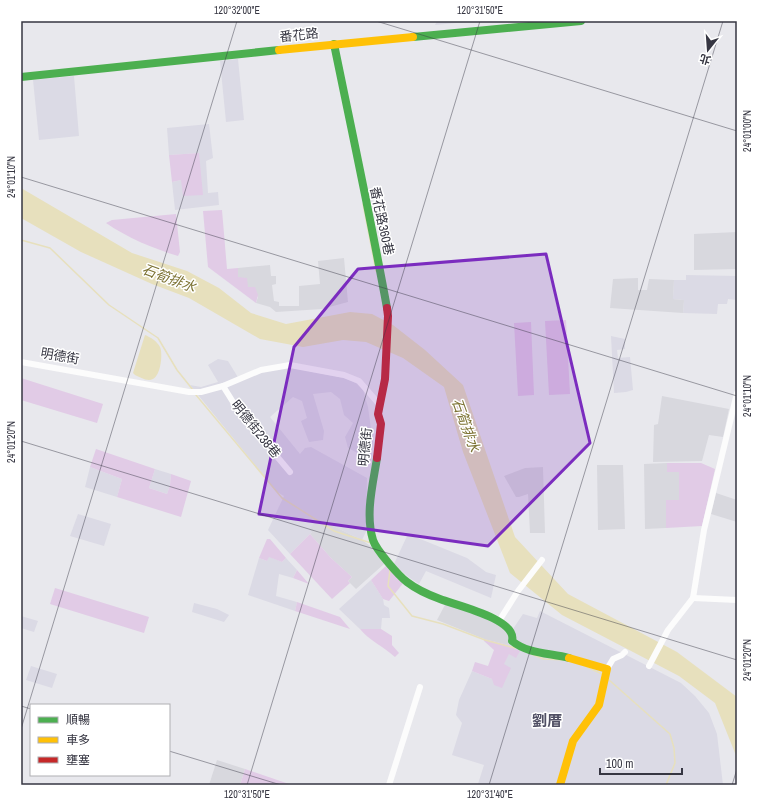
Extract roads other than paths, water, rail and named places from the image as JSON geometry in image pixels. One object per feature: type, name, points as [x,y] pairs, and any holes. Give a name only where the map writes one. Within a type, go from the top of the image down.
[{"type":"street","name":"番花路","points":[[21,78],[334,44],[581,21]]},
{"type":"street","name":"番花路360巷","points":[[334,44],[361,179],[372,224],[388,316],[385,379],[379,404]]},
{"type":"street","name":"明德街","points":[[21,362],[189,392],[202,392],[223,386],[261,370],[290,365],[344,375],[359,381],[379,404],[378,414],[381,424],[380,441],[371,497],[370,521],[373,541],[397,574],[408,583],[440,600],[467,607],[499,621],[511,632],[513,637],[512,641],[518,646],[542,653],[569,657],[607,669]]},
{"type":"street","name":"明德街238巷","points":[[223,386],[238,410],[290,472]]},
{"type":"street","points":[[649,666],[668,630],[693,598],[704,530],[737,393]]},
{"type":"street","points":[[499,621],[518,590],[542,560]]},
{"type":"street","points":[[693,598],[737,600]]},
{"type":"street","points":[[560,785],[573,741],[599,705],[607,669],[613,659],[622,656],[624,652]]},
{"type":"street","points":[[389,785],[420,687]]},
{"type":"water","name":"石筍排水","points":[[21,188],[132,253],[187,271],[219,288],[251,313],[286,324],[350,312],[372,314],[393,325],[425,350],[463,385],[515,537],[568,594],[677,652],[737,697],[737,758],[715,703],[679,676],[562,615],[510,573],[463,452],[444,387],[403,358],[366,342],[343,340],[303,347],[260,339],[189,298],[152,284],[81,252],[21,218]]},
{"type":"water","points":[[145,335],[155,341],[161,350],[160,369],[156,377],[151,380],[144,379],[133,373]]},
{"type":"waterway","points":[[363,204],[376,271]]},
{"type":"waterway","points":[[21,240],[50,248],[109,305],[158,338],[177,370],[193,390]]},
{"type":"waterway","points":[[196,395],[282,498],[334,531],[371,543]]},
{"type":"waterway","points":[[390,570],[388,586],[412,616],[443,624],[485,640],[515,648]]},
{"type":"waterway","points":[[531,654],[544,659],[565,660]]},
{"type":"waterway","points":[[587,667],[602,674]]},
{"type":"waterway","points":[[608,679],[670,734],[674,748],[675,763],[666,785]]},
{"type":"district","name":"劉厝","points":[[547,720]]}]
